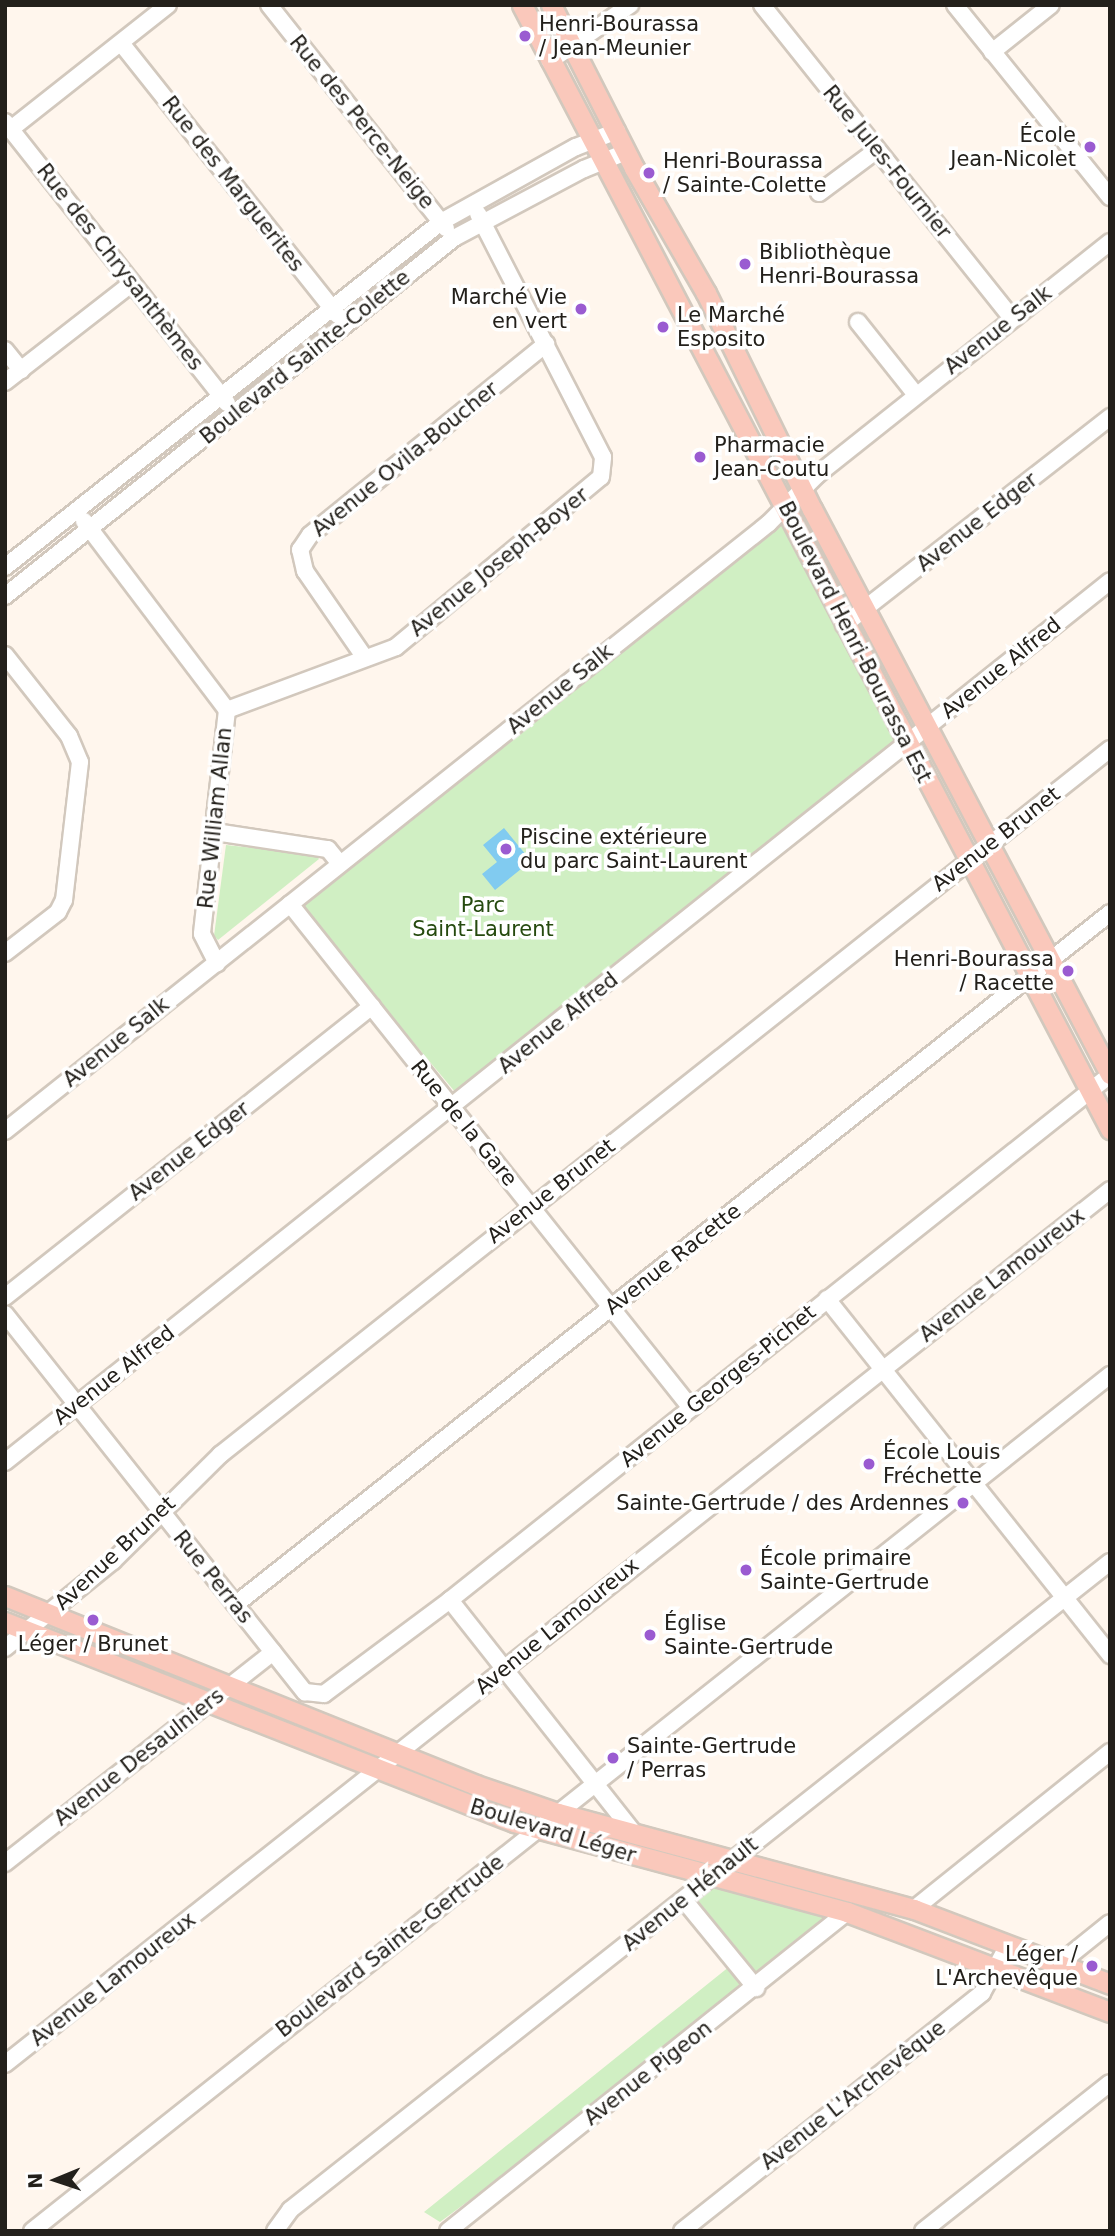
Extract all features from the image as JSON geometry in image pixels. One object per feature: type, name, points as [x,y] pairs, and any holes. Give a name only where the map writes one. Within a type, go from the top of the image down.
[{"type":"main road","name":"Boulevard Henri-Bourassa Est","points":[[523,5],[591,141],[785,505],[844,625],[1110,1129]]},
{"type":"main road","name":"Boulevard Henri-Bourassa Est","points":[[551,5],[626,152],[706,293],[865,611],[1110,1075]]},
{"type":"main road","name":"Boulevard Léger","points":[[5,1596],[396,1754],[558,1813],[914,1909],[1007,1947],[1110,1984]]},
{"type":"main road","name":"Boulevard Léger","points":[[5,1622],[375,1770],[538,1830],[847,1912],[999,1966],[1110,2011]]},
{"type":"street","points":[[8,126],[168,5]]},
{"type":"street","name":"Rue des Perce-Neige","points":[[269,5],[454,238]]},
{"type":"street","points":[[550,61],[573,48],[630,5]]},
{"type":"street","name":"Rue Jules-Fournier","points":[[762,5],[1013,318]]},
{"type":"street","points":[[955,5],[1110,197]]},
{"type":"street","points":[[992,52],[1051,5]]},
{"type":"street","name":"Rue des Marguerites","points":[[121,43],[346,325]]},
{"type":"street","name":"Rue des Chrysanthèmes","points":[[8,126],[235,413]]},
{"type":"street","name":"Boulevard Sainte-Colette","points":[[5,567],[442,222],[472,203],[591,141],[617,131]]},
{"type":"street","points":[[819,193],[877,150]]},
{"type":"street","name":"Boulevard Sainte-Colette","points":[[5,596],[454,238],[481,222],[626,152]]},
{"type":"street","name":"Avenue Joseph-Boyer","points":[[227,710],[396,647],[601,477],[603,457],[472,203]]},
{"type":"street","name":"Avenue Salk","points":[[5,1131],[785,505],[916,395],[1110,242]]},
{"type":"street","points":[[5,382],[132,283]]},
{"type":"street","points":[[858,322],[916,395]]},
{"type":"street","name":"Avenue Ovila-Boucher","points":[[365,658],[306,571],[300,550],[310,535],[546,344]]},
{"type":"street","points":[[5,350],[21,370]]},
{"type":"street","name":"Avenue Edger","points":[[844,625],[1110,417]]},
{"type":"street","name":"Rue William Allan","points":[[75,511],[227,710],[202,934],[216,963]]},
{"type":"street","name":"Avenue Alfred","points":[[5,1462],[1110,581]]},
{"type":"street","points":[[5,655],[69,736],[80,762],[64,901],[58,912],[5,953]]},
{"type":"street","name":"Avenue Brunet","points":[[5,1648],[113,1561],[220,1455],[1110,749]]},
{"type":"street","points":[[215,832],[328,849],[340,864]]},
{"type":"street","name":"Rue de la Gare","points":[[290,904],[450,1109],[691,1408]]},
{"type":"street","name":"Avenue Racette","points":[[236,1605],[1110,913]]},
{"type":"street","name":"Avenue Edger","points":[[5,1297],[372,1006]]},
{"type":"street","name":"Avenue Georges-Pichet","points":[[324,1695],[450,1600],[1110,1075]]},
{"type":"street","name":"Avenue Lamoureux","points":[[5,2064],[1110,1190]]},
{"type":"street","points":[[827,1299],[1110,1655]]},
{"type":"street","name":"Rue Perras","points":[[5,1314],[305,1692],[324,1695]]},
{"type":"street","name":"Boulevard Sainte-Gertrude","points":[[32,2231],[1110,1375]]},
{"type":"street","name":"Avenue Hénault","points":[[275,2231],[290,2210],[1110,1562]]},
{"type":"street","points":[[450,1600],[634,1833]]},
{"type":"street","name":"Avenue Desaulniers","points":[[5,1863],[273,1652]]},
{"type":"street","points":[[914,1909],[1110,1752]]},
{"type":"street","points":[[684,1900],[756,1988]]},
{"type":"street","name":"Avenue Pigeon","points":[[447,2231],[756,1988],[847,1912]]},
{"type":"street","points":[[1046,1984],[1059,1964],[1110,1923]]},
{"type":"street","name":"Avenue L'Archevêque","points":[[682,2231],[982,1993],[1007,1947]]},
{"type":"street","points":[[923,2231],[1110,2083]]},
{"type":"green space","name":"Parc Saint-Laurent","points":[[789,512],[907,741],[461,1099],[295,901]]},
{"type":"green space","points":[[226,845],[316,855],[319,859],[218,940],[214,936]]},
{"type":"green space","points":[[713,1877],[847,1912],[756,1988],[440,2222],[424,2212],[740,1958],[684,1900]]},
{"type":"water","points":[[504,828],[531,861],[495,890],[482,874],[497,862],[483,845]]},
{"type":"place","name":"Henri-Bourassa / Jean-Meunier","points":[[525,36]]},
{"type":"place","name":"École Jean-Nicolet","points":[[1090,147]]},
{"type":"place","name":"Henri-Bourassa / Sainte-Colette","points":[[649,173]]},
{"type":"place","name":"Bibliothèque Henri-Bourassa","points":[[745,264]]},
{"type":"place","name":"Marché Vie en vert","points":[[581,309]]},
{"type":"place","name":"Le Marché Esposito","points":[[663,327]]},
{"type":"place","name":"Pharmacie Jean-Coutu","points":[[700,457]]},
{"type":"place","name":"Piscine extérieure du parc Saint-Laurent","points":[[506,849]]},
{"type":"place","name":"Henri-Bourassa / Racette","points":[[1068,971]]},
{"type":"place","name":"École Louis Fréchette","points":[[869,1464]]},
{"type":"place","name":"Sainte-Gertrude / des Ardennes","points":[[963,1503]]},
{"type":"place","name":"École primaire Sainte-Gertrude","points":[[746,1570]]},
{"type":"place","name":"Léger / Brunet","points":[[93,1620]]},
{"type":"place","name":"Église Sainte-Gertrude","points":[[650,1635]]},
{"type":"place","name":"Sainte-Gertrude / Perras","points":[[613,1758]]},
{"type":"place","name":"Léger / L'Archevêque","points":[[1092,1966]]}]
